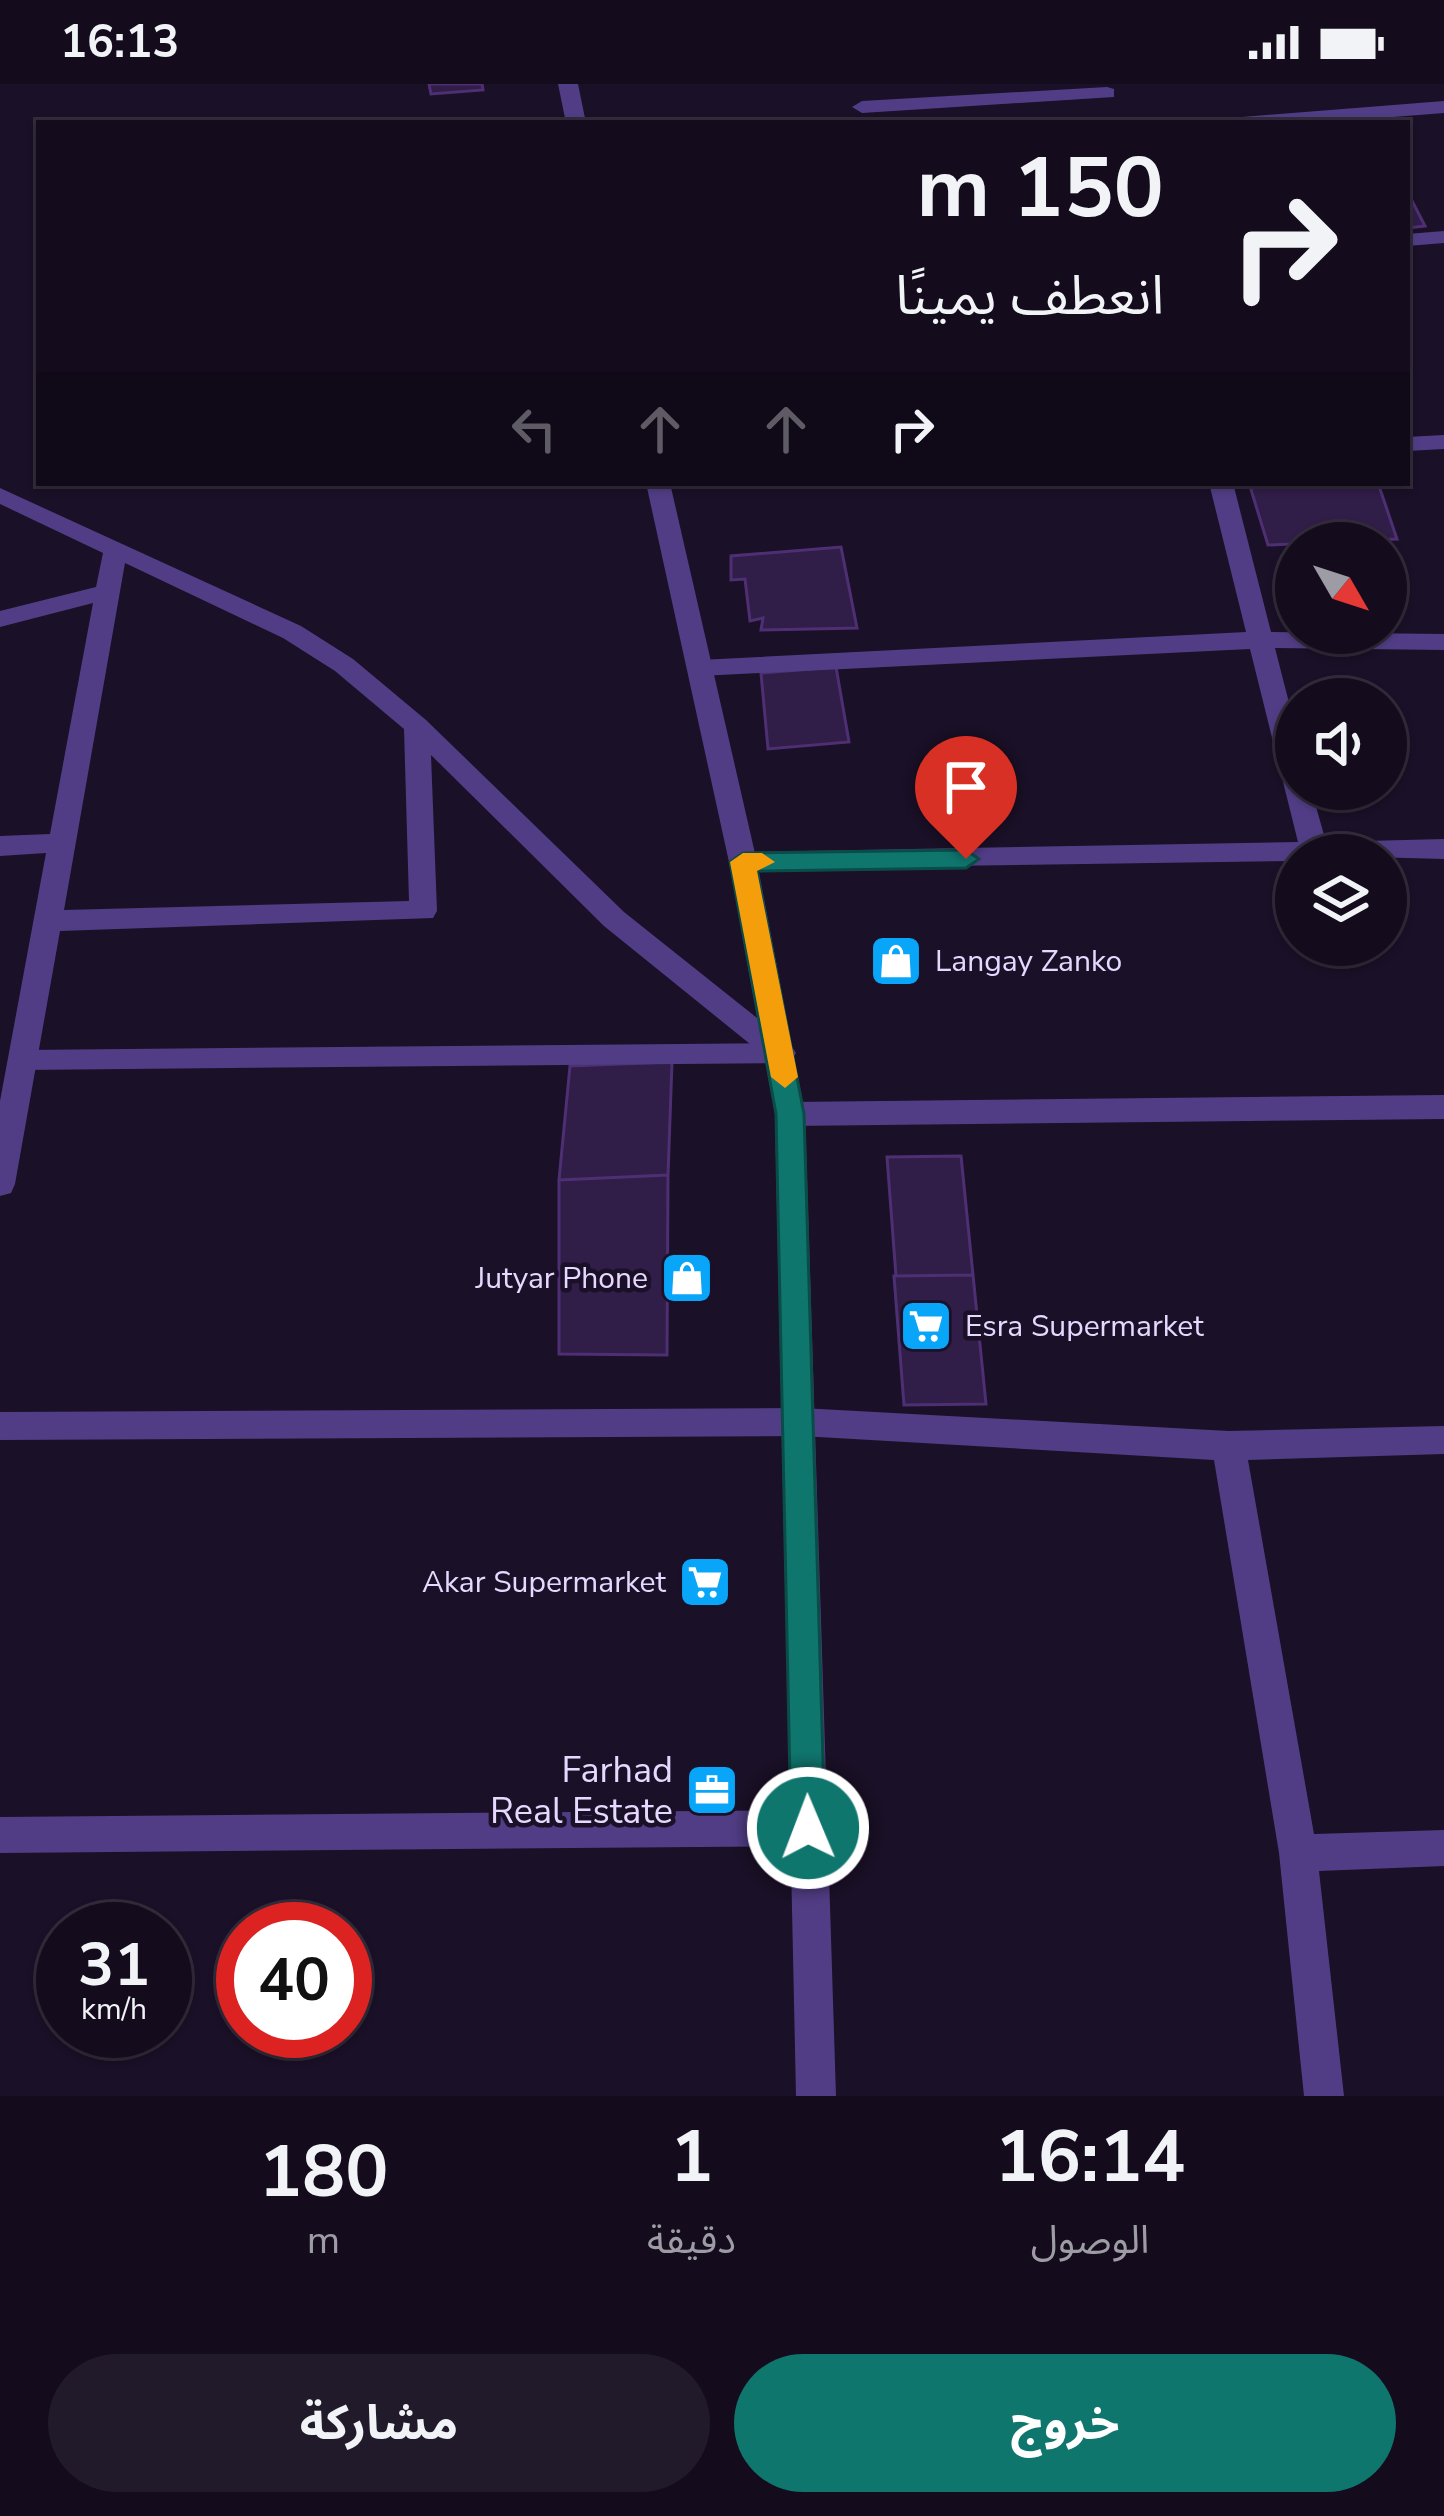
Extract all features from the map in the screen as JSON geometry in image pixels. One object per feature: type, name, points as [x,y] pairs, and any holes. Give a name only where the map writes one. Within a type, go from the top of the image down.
[{"type":"street","points":[[568,84],[575,120]]},
{"type":"street","points":[[853,84],[865,115],[1107,95]]},
{"type":"street","points":[[1280,120],[1444,107]]},
{"type":"street","points":[[1410,240],[1444,237]]},
{"type":"street","points":[[1410,444],[1444,442]]},
{"type":"street","points":[[659,486],[743,862],[790,1114],[816,2096]]},
{"type":"street","points":[[1222,486],[1275,703]]},
{"type":"street","points":[[0,495],[307,641],[374,686],[614,919],[781,1053]]},
{"type":"street","points":[[0,1184],[115,552]]},
{"type":"street","points":[[0,619],[107,592]]},
{"type":"street","points":[[700,668],[1258,640],[1444,642]]},
{"type":"street","points":[[47,921],[423,911],[417,727]]},
{"type":"street","points":[[0,846],[62,843]]},
{"type":"street","points":[[1407,850],[1444,849]]},
{"type":"street","points":[[743,862],[1275,854]]},
{"type":"street","points":[[790,1114],[1444,1107]]},
{"type":"street","points":[[0,1426],[801,1422],[1229,1446],[1444,1440]]},
{"type":"street","points":[[1229,1446],[1298,1853],[1324,2096]]},
{"type":"street","points":[[0,1835],[808,1828]]},
{"type":"street","points":[[1298,1853],[1444,1848]]},
{"type":"lane","points":[[22,1060],[781,1053]]},
{"type":"building","points":[[429,84],[482,84],[483,90],[431,94]]},
{"type":"building","points":[[1410,197],[1425,226],[1410,228]]},
{"type":"building","points":[[1250,486],[1379,486],[1391,522],[1275,522],[1275,545],[1268,545]]},
{"type":"building","points":[[841,547],[857,628],[761,630],[763,618],[750,621],[745,579],[731,580],[731,556]]},
{"type":"building","points":[[836,667],[849,742],[768,749],[761,673]]},
{"type":"building","points":[[672,1062],[668,1175],[559,1180],[570,1066]]},
{"type":"building","points":[[961,1156],[973,1275],[896,1276],[887,1157]]},
{"type":"building","points":[[668,1175],[667,1355],[559,1354],[559,1180]]},
{"type":"building","points":[[973,1275],[986,1404],[904,1405],[894,1276]]},
{"type":"slow traffic","points":[[762,862],[743,862],[785,1077]]},
{"type":"place","name":"Langay Zanko","points":[[896,961]]},
{"type":"place","name":"Jutyar Phone","points":[[687,1278]]},
{"type":"place","name":"Esra Supermarket","points":[[926,1326]]},
{"type":"place","name":"Akar Supermarket","points":[[705,1582]]},
{"type":"place","name":"Farhad Real Estate","points":[[712,1790]]},
{"type":"route","points":[[808,1828],[790,1114],[743,862],[966,859]]}]
